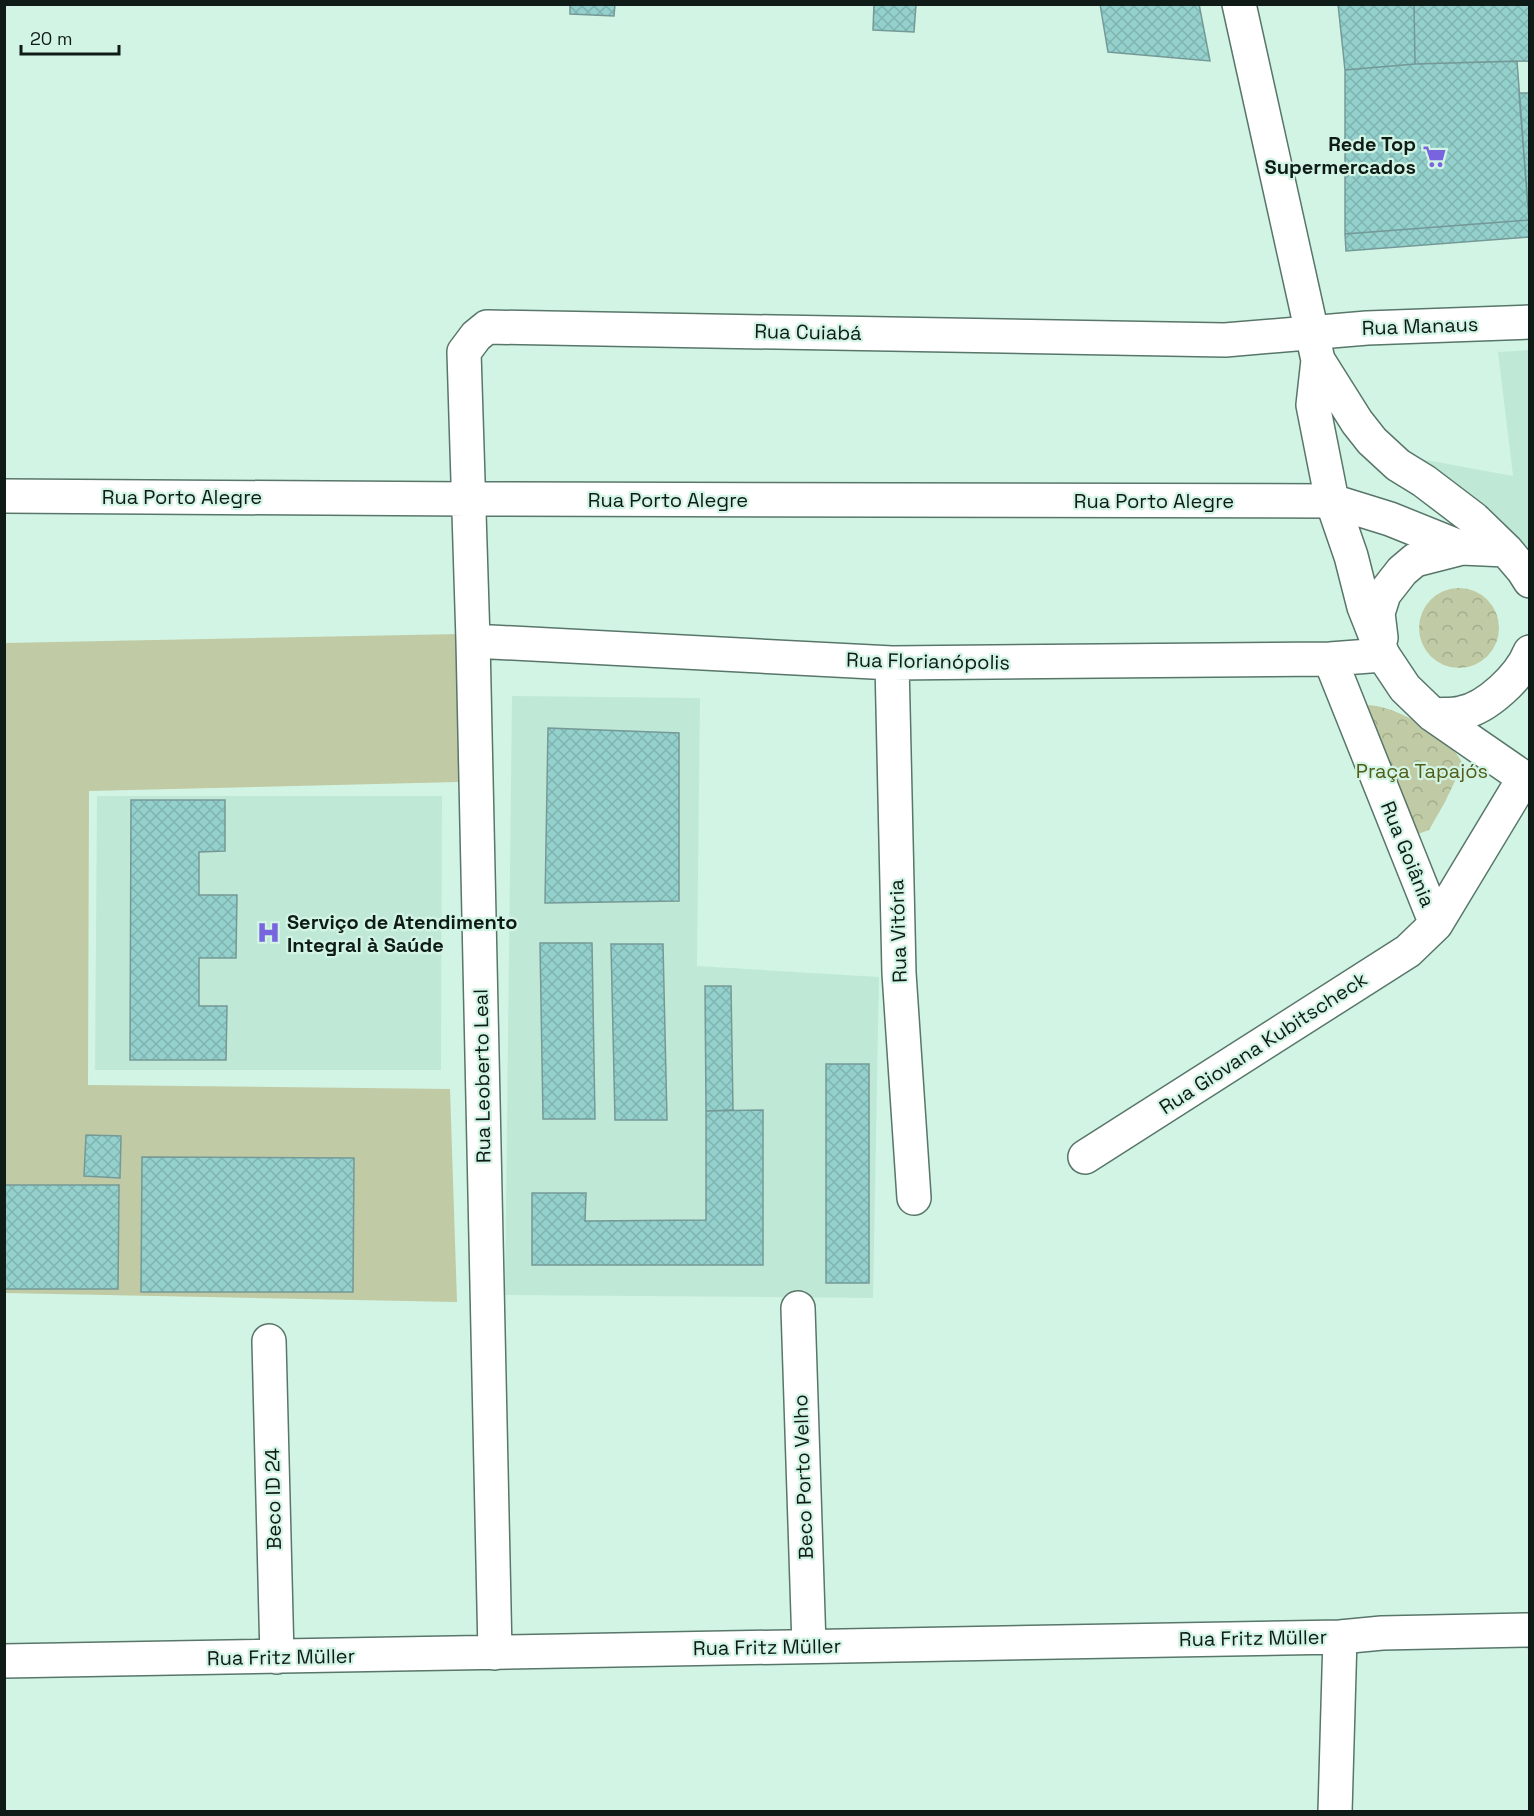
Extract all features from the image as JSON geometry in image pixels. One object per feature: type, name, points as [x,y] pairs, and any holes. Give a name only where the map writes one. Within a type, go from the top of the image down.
[{"type":"street","points":[[1239,4],[1314,347],[1313,405],[1332,501],[1351,556],[1364,607],[1383,654],[1405,687],[1433,715],[1527,780]]},
{"type":"street","name":"Rua Manaus","points":[[1314,347],[1366,328],[1530,322]]},
{"type":"street","name":"Rua Cuiabá","points":[[469,499],[464,352],[476,336],[487,327],[1225,340],[1314,347]]},
{"type":"street","points":[[1314,347],[1357,423],[1372,441],[1398,465],[1424,481],[1474,519],[1506,550],[1530,581]]},
{"type":"street","name":"Rua Porto Alegre","points":[[4,496],[1332,501],[1390,519],[1462,548]]},
{"type":"street","name":"Rua Leoberto Leal","points":[[469,499],[495,1653]]},
{"type":"street","points":[[1383,654],[1378,614],[1384,594],[1402,571],[1415,560],[1462,548],[1506,550]]},
{"type":"street","name":"Rua Florianópolis","points":[[473,641],[892,663],[1330,659],[1383,654]]},
{"type":"street","points":[[1433,715],[1462,713],[1486,703],[1507,686],[1527,660],[1530,652]]},
{"type":"street","name":"Rua Goiânia","points":[[1330,659],[1436,924]]},
{"type":"street","name":"Rua Vitória","points":[[892,663],[899,973],[914,1198]]},
{"type":"street","name":"Rua Goiânia","points":[[1436,924],[1527,780]]},
{"type":"street","name":"Rua Giovana Kubitscheck","points":[[1085,1157],[1408,951],[1436,924]]},
{"type":"street","name":"Beco Porto Velho","points":[[798,1308],[808,1646]]},
{"type":"street","name":"Beco ID 24","points":[[269,1341],[277,1657]]},
{"type":"street","name":"Rua Fritz Müller","points":[[4,1661],[1340,1636],[1530,1630]]},
{"type":"street","points":[[1335,1812],[1340,1636]]},
{"type":"shaded area","points":[[1529,350],[1529,565],[1410,457],[1513,476],[1498,352]]},
{"type":"shaded area","points":[[512,696],[700,698],[697,966],[879,977],[873,1298],[505,1295]]},
{"type":"shaded area","name":"Serviço de Atendimento Integral à Saúde","points":[[97,796],[442,796],[441,1070],[95,1070]]},
{"type":"green space","points":[[1459,588],[1474,591],[1487,600],[1496,613],[1499,628],[1496,643],[1487,656],[1474,665],[1459,668],[1444,665],[1431,656],[1422,643],[1419,628],[1422,613],[1431,600],[1444,591]]},
{"type":"green space","points":[[460,634],[458,782],[89,791],[88,1085],[450,1089],[457,1302],[5,1293],[5,643]]},
{"type":"green space","name":"Praça Tapajós","points":[[1369,705],[1395,711],[1422,725],[1447,744],[1463,764],[1429,830],[1418,834],[1410,829],[1359,712]]},
{"type":"building","points":[[570,4],[615,4],[614,16],[570,14]]},
{"type":"building","points":[[874,4],[916,4],[914,32],[873,30]]},
{"type":"building","points":[[1100,4],[1199,4],[1210,61],[1108,52]]},
{"type":"building","points":[[1338,4],[1414,4],[1415,64],[1345,70]]},
{"type":"building","points":[[1414,4],[1530,4],[1530,61],[1415,64]]},
{"type":"building","name":"Rede Top Supermercados","points":[[1517,61],[1529,220],[1345,234],[1345,70],[1415,64]]},
{"type":"building","points":[[1519,93],[1530,93],[1530,220],[1529,220]]},
{"type":"building","points":[[1529,220],[1530,237],[1346,251],[1345,234]]},
{"type":"building","points":[[548,728],[679,733],[679,901],[545,903]]},
{"type":"building","points":[[131,800],[225,800],[225,851],[199,852],[199,895],[237,895],[236,958],[199,958],[199,1006],[227,1006],[226,1060],[130,1060]]},
{"type":"building","points":[[540,943],[592,943],[595,1119],[543,1119]]},
{"type":"building","points":[[611,944],[663,944],[667,1120],[615,1120]]},
{"type":"building","points":[[705,986],[731,986],[733,1110],[706,1111]]},
{"type":"building","points":[[826,1064],[869,1064],[869,1283],[826,1283]]},
{"type":"building","points":[[763,1110],[763,1265],[532,1265],[532,1193],[586,1193],[585,1221],[706,1220],[706,1111]]},
{"type":"building","points":[[86,1135],[121,1136],[120,1178],[84,1176]]},
{"type":"building","points":[[142,1157],[354,1158],[353,1292],[141,1292]]},
{"type":"building","points":[[4,1185],[119,1185],[118,1289],[4,1289]]},
{"type":"place","name":"Rede Top Supermercados","points":[[1434,156]]},
{"type":"place","name":"Serviço de Atendimento Integral à Saúde","points":[[269,933]]}]
